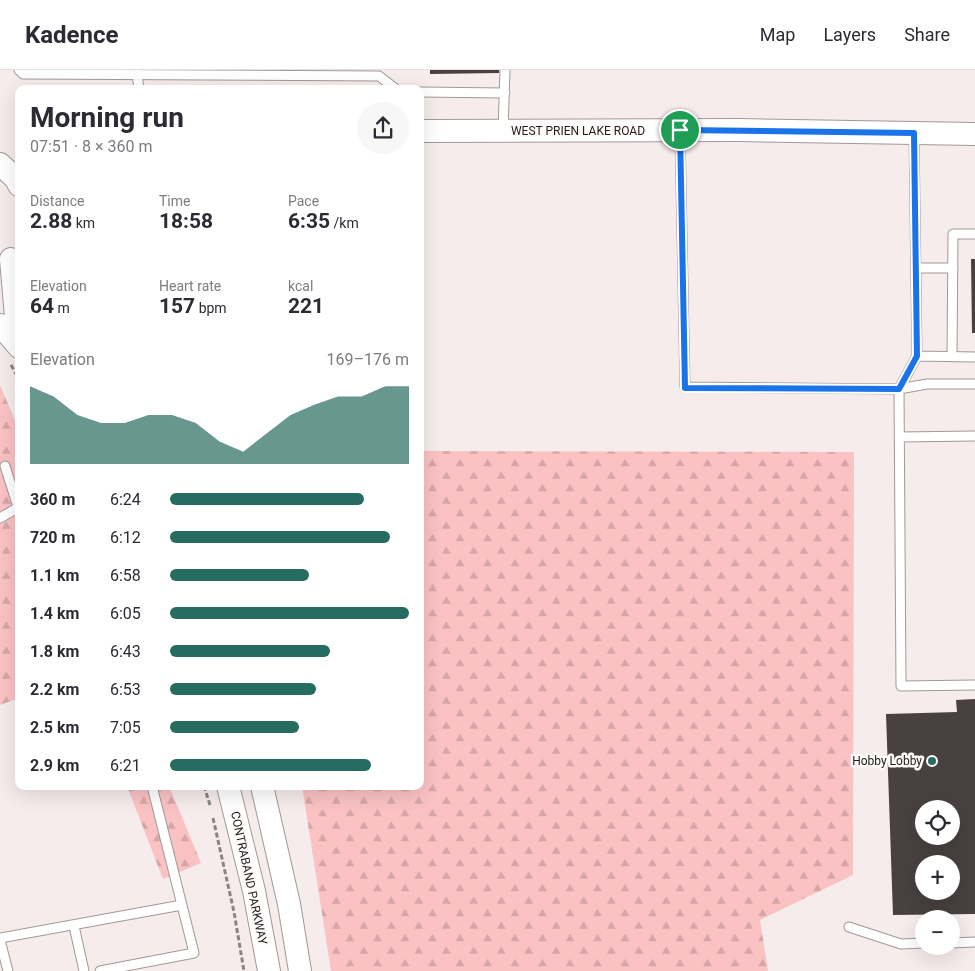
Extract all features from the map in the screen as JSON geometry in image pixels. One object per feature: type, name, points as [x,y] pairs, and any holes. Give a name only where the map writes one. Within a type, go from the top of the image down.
[{"type":"street","name":"WEST PRIEN LAKE ROAD","points":[[424,132],[680,130],[975,134]]},
{"type":"street","points":[[8,167],[15,178]]},
{"type":"street","points":[[10,258],[15,307]]},
{"type":"street","points":[[0,325],[15,342]]},
{"type":"street","name":"CONTRABAND PARKWAY","points":[[229,790],[254,890],[269,971]]},
{"type":"street","points":[[263,790],[289,904],[300,971]]},
{"type":"lane","points":[[19,70],[23,74],[379,76],[391,85]]},
{"type":"lane","points":[[503,131],[505,70]]},
{"type":"lane","points":[[137,74],[138,85]]},
{"type":"lane","points":[[424,92],[504,93]]},
{"type":"lane","points":[[680,130],[685,388],[899,389],[927,384],[975,384]]},
{"type":"lane","points":[[914,133],[917,356],[899,389],[901,686],[975,685]]},
{"type":"lane","points":[[952,357],[953,234],[975,234]]},
{"type":"lane","points":[[916,268],[953,268]]},
{"type":"lane","points":[[917,356],[975,357]]},
{"type":"lane","points":[[900,437],[975,436]]},
{"type":"lane","points":[[5,466],[15,498]]},
{"type":"lane","points":[[0,518],[15,509]]},
{"type":"lane","points":[[100,971],[194,953],[153,790]]},
{"type":"lane","points":[[8,971],[0,939],[182,905]]},
{"type":"lane","points":[[74,926],[84,971]]},
{"type":"lane","points":[[849,927],[901,944],[915,944]]},
{"type":"lane","points":[[960,943],[975,942]]},
{"type":"path","points":[[205,790],[211,807]]},
{"type":"path","points":[[213,816],[234,912],[244,971]]},
{"type":"green space","points":[[0,385],[15,421],[15,699],[0,705]]},
{"type":"green space","points":[[424,451],[854,452],[853,875],[760,920],[768,971],[331,971],[303,790],[424,790]]},
{"type":"green space","points":[[129,790],[171,790],[201,863],[163,879]]},
{"type":"building","points":[[430,70],[499,70],[499,73],[430,74]]},
{"type":"building","points":[[971,259],[975,259],[975,333],[972,333]]},
{"type":"building","name":"Hobby Lobby","points":[[975,699],[975,914],[960,914],[960,910],[915,910],[915,915],[893,915],[886,714],[957,712],[956,700]]},
{"type":"place","name":"Hobby Lobby","points":[[932,761]]},
{"type":"route","points":[[680,130],[914,133],[917,356],[899,389],[685,388],[680,130]]}]
